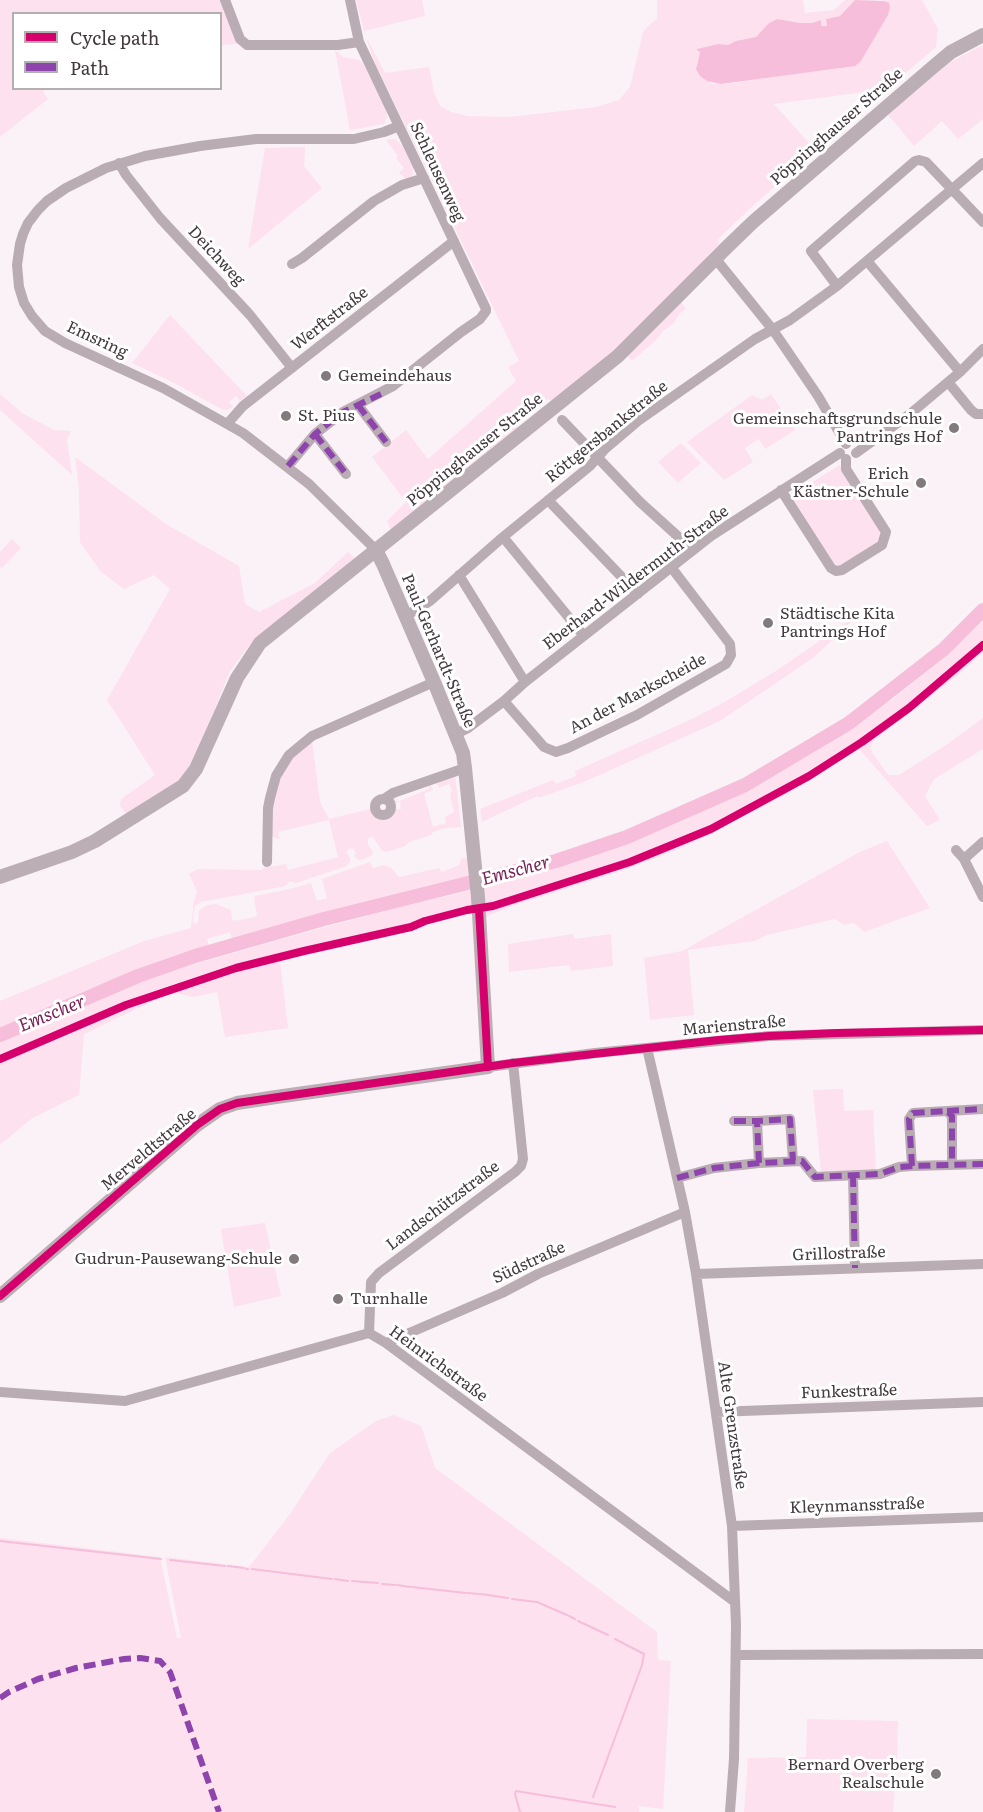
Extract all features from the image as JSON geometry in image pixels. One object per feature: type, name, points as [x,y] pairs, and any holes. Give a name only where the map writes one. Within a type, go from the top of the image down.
[{"type":"main road","name":"Pöppinghauser Straße","points":[[0,877],[72,852],[95,841],[183,786],[196,769],[237,678],[260,643],[618,356],[753,222],[914,82],[951,52],[983,35]]},
{"type":"main road","name":"Paul-Gerhardt-Straße","points":[[376,550],[456,734],[465,768],[478,890],[488,1067]]},
{"type":"main road","name":"Merveldtstraße","points":[[0,1296],[197,1125],[220,1109],[237,1103],[488,1067]]},
{"type":"street","points":[[225,0],[240,39],[247,45],[338,45],[359,42]]},
{"type":"street","name":"Schleusenweg","points":[[350,0],[359,42],[486,309],[477,322],[381,394],[358,405]]},
{"type":"street","name":"Emsring","points":[[376,550],[328,501],[288,466],[228,423],[163,388],[56,338],[40,325],[32,316],[21,295],[17,256],[23,234],[32,216],[47,201],[93,173],[119,163],[162,152],[238,141],[276,138],[354,139],[399,126]]},
{"type":"street","points":[[837,286],[811,251],[915,161],[921,160],[930,166],[983,222]]},
{"type":"street","name":"Deichweg","points":[[119,163],[160,218],[235,298],[292,368]]},
{"type":"street","name":"Röttgersbankstraße","points":[[406,616],[430,601],[638,422],[754,339],[773,330],[837,286],[983,163]]},
{"type":"street","points":[[292,264],[374,201],[402,185],[424,178]]},
{"type":"street","name":"Werftstraße","points":[[228,423],[243,406],[454,241]]},
{"type":"street","points":[[715,258],[773,330],[818,396],[847,452],[846,469],[886,532],[882,545],[842,570],[836,571],[831,568],[781,490]]},
{"type":"street","points":[[868,262],[960,372]]},
{"type":"street","name":"Eberhard-Wildermuth-Straße","points":[[456,734],[468,728],[504,701],[693,550],[781,490],[910,414],[960,372],[983,349]]},
{"type":"street","points":[[948,382],[971,410],[976,414],[983,414]]},
{"type":"street","points":[[288,466],[315,434],[343,412],[358,405],[386,442]]},
{"type":"street","points":[[562,420],[597,459],[693,550]]},
{"type":"street","points":[[315,434],[346,474]]},
{"type":"street","points":[[548,500],[638,594]]},
{"type":"street","points":[[503,537],[584,636]]},
{"type":"street","name":"An der Markscheide","points":[[504,701],[544,747],[556,752],[637,715],[726,664],[731,655],[730,644],[671,567]]},
{"type":"street","points":[[459,575],[525,682]]},
{"type":"street","points":[[267,862],[270,798],[276,776],[289,755],[312,736],[434,682]]},
{"type":"street","points":[[384,799],[393,793],[465,768]]},
{"type":"street","points":[[964,859],[983,842]]},
{"type":"street","points":[[956,850],[964,859],[983,897]]},
{"type":"street","name":"Marienstraße","points":[[488,1067],[769,1036],[983,1030]]},
{"type":"street","name":"Alte Grenzstraße","points":[[647,1048],[685,1212],[732,1526],[736,1655],[734,1759],[730,1812]]},
{"type":"street","name":"Landschützstraße","points":[[369,1333],[371,1282],[379,1273],[521,1166],[523,1159],[513,1063]]},
{"type":"street","points":[[912,1166],[909,1119],[913,1113],[983,1109]]},
{"type":"street","points":[[947,1112],[952,1116],[952,1164]]},
{"type":"street","points":[[734,1121],[790,1119],[793,1161]]},
{"type":"street","points":[[758,1121],[759,1162]]},
{"type":"street","points":[[677,1178],[714,1168],[759,1162],[802,1161],[815,1177],[880,1174],[898,1167],[983,1164]]},
{"type":"street","points":[[853,1175],[855,1268]]},
{"type":"street","name":"Südstraße","points":[[386,1343],[502,1293],[538,1274],[685,1212]]},
{"type":"street","name":"Grillostraße","points":[[696,1274],[983,1264]]},
{"type":"street","name":"Heinrichstraße","points":[[0,1392],[125,1401],[369,1333],[386,1343],[735,1602]]},
{"type":"street","name":"Funkestraße","points":[[716,1412],[983,1402]]},
{"type":"street","name":"Kleynmansstraße","points":[[732,1526],[983,1517]]},
{"type":"street","points":[[736,1655],[983,1654]]},
{"type":"shaded area","points":[[0,0],[221,0],[238,44],[222,45],[222,12],[12,12],[12,90],[45,90],[43,92],[48,99],[0,137]]},
{"type":"shaded area","points":[[356,0],[422,0],[425,16],[364,31]]},
{"type":"shaded area","points":[[657,0],[803,0],[805,13],[834,10],[845,0],[855,0],[840,16],[826,19],[827,26],[821,26],[821,20],[800,23],[777,19],[769,23],[756,37],[728,45],[718,44],[697,49],[700,52],[696,66],[704,79],[713,84],[728,84],[835,69],[861,61],[888,15],[890,8],[887,1],[879,0],[922,0],[938,29],[936,47],[887,89],[774,104],[816,151],[718,239],[719,244],[708,255],[705,262],[622,346],[553,401],[547,399],[544,404],[517,423],[519,426],[509,437],[391,530],[387,521],[406,502],[372,457],[406,430],[428,459],[516,381],[508,367],[519,361],[374,61],[367,40],[385,73],[429,67],[434,92],[440,106],[451,112],[468,116],[510,117],[596,107],[619,100],[630,87],[643,32],[657,19]]},
{"type":"shaded area","points":[[855,0],[885,1],[889,3],[890,8],[861,61],[855,66],[721,84],[707,81],[696,69],[700,52],[697,49],[718,44],[728,45],[756,37],[769,23],[777,19],[800,23],[821,20],[821,26],[827,26],[826,19],[840,16]]},
{"type":"shaded area","points":[[983,45],[983,119],[958,139],[942,121],[914,146],[888,115],[947,64]]},
{"type":"shaded area","points":[[335,50],[343,57],[359,60],[364,65],[386,109],[387,117],[384,124],[350,130]]},
{"type":"shaded area","points":[[395,139],[402,145],[413,167],[413,175],[407,180],[399,173],[404,168],[386,140]]},
{"type":"shaded area","points":[[305,147],[304,166],[322,188],[248,249],[265,148]]},
{"type":"shaded area","points":[[681,302],[686,309],[632,361],[628,356]]},
{"type":"shaded area","points":[[170,315],[247,396],[240,401],[236,396],[229,402],[233,407],[226,410],[221,409],[132,363]]},
{"type":"shaded area","points":[[0,394],[22,413],[54,430],[71,431],[67,440],[72,475],[0,410]]},
{"type":"shaded area","points":[[771,394],[795,430],[765,449],[759,439],[745,448],[753,462],[724,480],[687,442],[752,395],[762,400]]},
{"type":"shaded area","points":[[681,443],[701,463],[678,483],[658,462]]},
{"type":"shaded area","points":[[75,457],[166,524],[239,566],[245,604],[259,612],[315,583],[348,552],[355,558],[256,638],[229,673],[198,751],[182,782],[127,815],[120,806],[121,799],[155,775],[107,700],[170,589],[154,575],[124,589],[101,572],[80,542],[79,489]]},
{"type":"shaded area","points":[[840,465],[881,533],[877,543],[838,565],[833,562],[791,495]]},
{"type":"shaded area","points":[[12,539],[21,548],[2,568],[0,567],[0,552]]},
{"type":"shaded area","points":[[851,619],[852,621],[813,658],[720,721],[584,782],[538,798],[537,796],[482,822],[480,809],[553,780],[556,784],[576,776],[575,771],[692,719],[779,669]]},
{"type":"shaded area","points":[[983,621],[983,652],[963,671],[873,741],[870,749],[888,775],[899,775],[983,718],[983,749],[934,779],[925,796],[940,820],[927,826],[859,749],[781,797],[679,849],[624,870],[509,907],[484,918],[481,888],[604,852],[686,819],[761,782],[844,732],[894,698],[944,658]]},
{"type":"shaded area","points":[[312,740],[320,802],[329,819],[370,809],[377,819],[387,819],[396,809],[401,809],[400,802],[394,803],[395,797],[397,802],[429,789],[428,784],[430,783],[433,790],[424,794],[433,827],[446,823],[445,817],[454,812],[450,795],[452,790],[449,784],[439,788],[436,780],[455,775],[461,827],[445,828],[433,832],[431,835],[387,852],[382,851],[373,837],[368,838],[368,844],[373,852],[371,856],[361,860],[357,859],[354,856],[356,854],[354,849],[349,848],[346,853],[350,861],[347,866],[296,883],[290,881],[286,886],[201,902],[195,906],[193,922],[196,924],[198,922],[199,910],[216,904],[231,910],[234,921],[255,917],[257,915],[255,896],[311,883],[317,901],[327,898],[322,879],[370,862],[373,868],[385,865],[391,868],[399,877],[439,868],[442,872],[459,865],[462,858],[468,858],[472,878],[232,940],[230,932],[207,939],[209,947],[176,955],[81,992],[0,1028],[0,1001],[144,941],[191,928],[197,891],[189,874],[198,869],[262,870],[262,868],[286,864],[288,870],[338,857],[329,820],[278,832],[280,839],[272,835],[271,814],[275,789],[292,757]]},
{"type":"shaded area","points":[[887,841],[930,908],[864,932],[854,923],[844,925],[835,919],[767,935],[755,941],[688,950],[694,1015],[650,1020],[644,958],[682,951],[860,852]]},
{"type":"shaded area","points":[[473,890],[474,906],[471,905],[417,927],[280,960],[288,1028],[225,1037],[217,992],[193,997],[172,992],[84,1034],[79,1095],[31,1119],[0,1144],[0,1040],[153,976],[396,908]]},
{"type":"shaded area","points":[[573,934],[575,939],[611,934],[613,966],[571,971],[569,965],[509,972],[508,944]]},
{"type":"shaded area","points":[[843,1089],[844,1111],[873,1110],[876,1171],[821,1173],[813,1090]]},
{"type":"shaded area","points":[[265,1223],[281,1296],[234,1307],[221,1229]]},
{"type":"shaded area","points":[[394,1415],[421,1426],[435,1468],[657,1632],[658,1660],[671,1661],[663,1809],[639,1806],[639,1812],[0,1812],[0,1538],[160,1557],[177,1638],[181,1638],[165,1557],[249,1567],[290,1514],[330,1453],[376,1421]]},
{"type":"shaded area","points":[[807,1719],[898,1721],[893,1812],[744,1812],[748,1758],[806,1757]]},
{"type":"waterway","name":"Emscher","points":[[0,1035],[138,976],[195,956],[324,919],[556,861],[627,837],[745,785],[849,723],[944,649],[983,610]]},
{"type":"waterway","points":[[0,1541],[161,1559]]},
{"type":"waterway","points":[[170,1560],[225,1566]]},
{"type":"waterway","points":[[228,1566],[244,1568]]},
{"type":"waterway","points":[[252,1569],[332,1579]]},
{"type":"waterway","points":[[335,1579],[348,1581]]},
{"type":"waterway","points":[[352,1581],[378,1583]]},
{"type":"waterway","points":[[382,1584],[395,1585]]},
{"type":"waterway","points":[[397,1585],[410,1587]]},
{"type":"waterway","points":[[412,1587],[466,1593]]},
{"type":"waterway","points":[[468,1593],[479,1594]]},
{"type":"waterway","points":[[481,1594],[508,1598]]},
{"type":"waterway","points":[[512,1599],[537,1602],[567,1615]]},
{"type":"waterway","points":[[569,1616],[575,1619]]},
{"type":"waterway","points":[[578,1621],[608,1635]]},
{"type":"waterway","points":[[593,1797],[642,1665],[644,1654],[615,1639]]},
{"type":"waterway","points":[[520,1812],[516,1791],[615,1807]]},
{"type":"marked path","points":[[288,466],[315,434],[343,412],[381,394]]},
{"type":"marked path","points":[[358,405],[386,442]]},
{"type":"marked path","points":[[315,434],[346,474]]},
{"type":"marked path","points":[[947,1111],[983,1109]]},
{"type":"marked path","points":[[912,1166],[909,1119],[913,1113],[947,1111],[952,1116],[952,1164]]},
{"type":"marked path","points":[[759,1163],[757,1121],[790,1119],[793,1161]]},
{"type":"marked path","points":[[734,1121],[757,1121]]},
{"type":"marked path","points":[[677,1178],[714,1168],[802,1161],[815,1177],[880,1174],[899,1167],[983,1164]]},
{"type":"marked path","points":[[853,1175],[855,1268]]},
{"type":"marked path","points":[[0,1698],[38,1679],[76,1668],[124,1659],[140,1658],[160,1661],[170,1672],[219,1812]]},
{"type":"cycle path","points":[[0,1059],[126,1005],[236,968],[411,927],[467,910],[493,906],[630,862],[711,829],[809,776],[862,742],[909,708],[983,645]]},
{"type":"cycle path","points":[[479,909],[488,1067]]},
{"type":"cycle path","points":[[0,1296],[197,1125],[220,1109],[237,1103],[513,1063],[719,1040],[837,1033],[983,1030]]},
{"type":"place","name":"Gemeindehaus","points":[[326,376]]},
{"type":"place","name":"St. Pius","points":[[286,416]]},
{"type":"place","name":"Gemeinschaftsgrundschule Pantrings Hof","points":[[954,428]]},
{"type":"place","name":"Erich Kästner-Schule","points":[[921,483]]},
{"type":"place","name":"Städtische Kita Pantrings Hof","points":[[768,623]]},
{"type":"place","name":"Gudrun-Pausewang-Schule","points":[[294,1259]]},
{"type":"place","name":"Turnhalle","points":[[338,1299]]},
{"type":"place","name":"Bernard Overberg Realschule","points":[[936,1774]]}]
